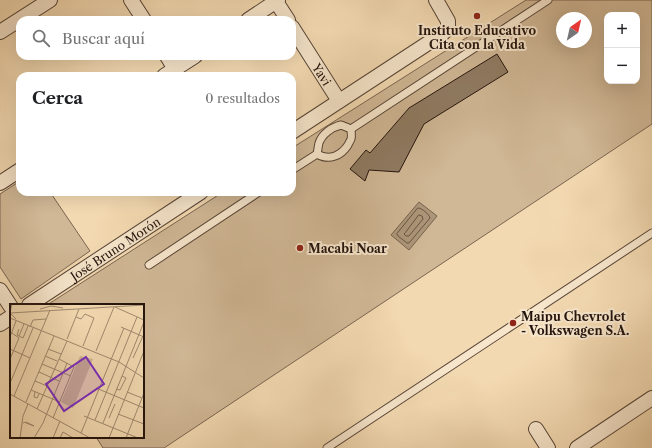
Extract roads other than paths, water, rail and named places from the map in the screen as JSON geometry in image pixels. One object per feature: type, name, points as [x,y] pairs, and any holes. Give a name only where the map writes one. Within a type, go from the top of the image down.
[{"type":"street","points":[[25,16],[50,0]]},
{"type":"street","points":[[131,0],[141,16]]},
{"type":"street","points":[[296,129],[442,34],[448,28],[448,21],[436,0]]},
{"type":"street","points":[[254,16],[276,1],[285,16]]},
{"type":"street","points":[[0,32],[16,22]]},
{"type":"street","name":"Yavi","points":[[296,33],[339,101]]},
{"type":"street","points":[[167,60],[170,72]]},
{"type":"street","points":[[171,72],[189,60]]},
{"type":"street","points":[[0,182],[16,172]]},
{"type":"street","name":"José Bruno Morón","points":[[31,304],[195,196]]},
{"type":"street","points":[[0,290],[10,305]]},
{"type":"street","points":[[0,324],[10,318]]},
{"type":"street","points":[[577,448],[652,398]]},
{"type":"street","points":[[536,429],[548,448]]},
{"type":"lane","points":[[351,129],[548,0]]},
{"type":"lane","points":[[296,167],[317,154],[319,142],[324,134],[333,127],[341,125],[351,129]]},
{"type":"lane","points":[[317,154],[322,157],[330,157],[343,151],[351,139],[351,129]]},
{"type":"lane","points":[[149,264],[253,196]]},
{"type":"lane","points":[[327,448],[652,233]]},
{"type":"water","points":[[419,202],[437,216],[409,250],[391,235]]},
{"type":"place","name":"Instituto Educativo Cita con la Vida","points":[[477,16]]},
{"type":"place","name":"Macabi Noar","points":[[300,248]]},
{"type":"place","name":"Maipu Chevrolet - Volkswagen S.A.","points":[[513,323]]}]
